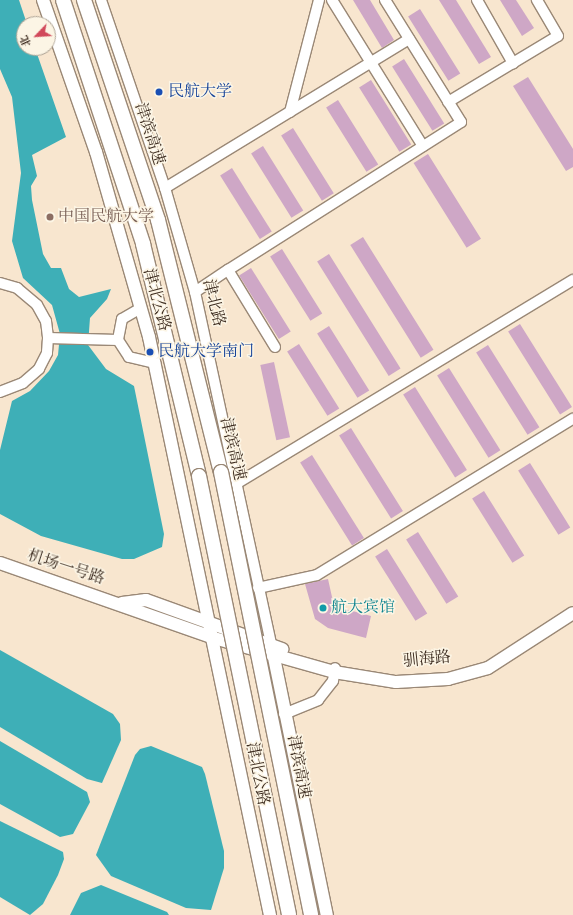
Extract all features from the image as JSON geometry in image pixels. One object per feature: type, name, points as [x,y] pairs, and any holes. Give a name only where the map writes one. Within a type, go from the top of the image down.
[{"type":"highway","points":[[63,0],[143,244],[199,476],[289,915]]},
{"type":"highway","name":"津滨高速","points":[[84,0],[158,220],[221,472],[311,915]]},
{"type":"main road","name":"津北公路","points":[[43,0],[96,152],[141,308],[155,363],[212,622]]},
{"type":"main road","name":"津北公路","points":[[48,0],[92,122],[148,318],[212,622],[270,915]]},
{"type":"main road","name":"机场一号路","points":[[0,563],[122,604],[143,615],[214,638]]},
{"type":"main road","name":"机场一号路","points":[[122,604],[146,600],[212,622]]},
{"type":"main road","name":"驯海路","points":[[335,670],[392,679],[427,679],[462,672],[512,651],[573,608]]},
{"type":"main road","name":"驯海路","points":[[272,649],[335,670],[396,682],[462,676],[510,657],[573,613]]},
{"type":"main road","points":[[212,622],[272,649]]},
{"type":"main road","points":[[214,638],[272,649]]},
{"type":"main road","points":[[272,649],[284,714],[327,915]]},
{"type":"street","name":"津北路","points":[[101,0],[165,188],[195,292],[272,649]]},
{"type":"street","points":[[290,112],[319,0]]},
{"type":"street","points":[[332,0],[423,146]]},
{"type":"street","points":[[195,292],[461,122],[385,0]]},
{"type":"street","points":[[477,0],[514,63]]},
{"type":"street","points":[[448,102],[558,36],[537,0]]},
{"type":"street","points":[[165,188],[409,38]]},
{"type":"street","points":[[228,270],[275,347]]},
{"type":"street","points":[[236,484],[573,280]]},
{"type":"street","points":[[0,283],[17,288],[37,305],[46,321],[48,338],[47,353],[39,369],[23,383],[0,392]]},
{"type":"street","points":[[141,308],[122,319],[118,340],[129,357],[155,363]]},
{"type":"street","points":[[48,338],[118,340]]},
{"type":"street","points":[[258,588],[317,575],[573,419]]},
{"type":"street","points":[[284,714],[318,700],[333,681],[335,670]]},
{"type":"water","points":[[0,0],[19,0],[24,16],[16,16],[16,56],[38,56],[66,137],[32,155],[37,176],[31,186],[32,200],[43,254],[51,268],[61,268],[69,289],[79,297],[111,289],[107,299],[90,318],[88,345],[106,369],[134,386],[164,534],[162,547],[134,559],[122,559],[41,536],[0,514],[0,450],[12,401],[30,391],[49,371],[58,355],[60,334],[52,305],[23,278],[12,241],[21,173],[12,97],[0,69]]},
{"type":"water","points":[[0,650],[113,714],[120,724],[121,740],[102,783],[87,779],[0,727]]},
{"type":"water","points":[[0,741],[87,792],[90,802],[73,834],[60,837],[0,804]]},
{"type":"water","points":[[151,746],[202,767],[205,774],[224,851],[224,868],[211,910],[186,908],[111,876],[96,855],[135,755],[140,749]]},
{"type":"water","points":[[0,821],[63,852],[64,859],[58,875],[43,904],[30,915],[0,897]]},
{"type":"water","points":[[101,885],[167,912],[169,915],[70,915],[81,893]]},
{"type":"building","points":[[353,0],[370,0],[394,40],[382,48]]},
{"type":"building","points":[[439,0],[456,0],[491,57],[479,64]]},
{"type":"building","points":[[500,0],[516,0],[534,28],[522,36]]},
{"type":"building","points":[[420,9],[460,73],[448,81],[408,16]]},
{"type":"building","points":[[404,59],[444,123],[432,131],[392,66]]},
{"type":"building","points":[[528,77],[573,149],[573,167],[566,171],[513,86]]},
{"type":"building","points":[[371,80],[411,144],[399,152],[359,87]]},
{"type":"building","points":[[338,100],[378,164],[366,172],[326,107]]},
{"type":"building","points":[[293,128],[334,193],[322,201],[281,135]]},
{"type":"building","points":[[263,146],[303,210],[291,218],[251,153]]},
{"type":"building","points":[[428,154],[481,239],[467,248],[414,163]]},
{"type":"building","points":[[232,168],[272,232],[260,239],[220,175]]},
{"type":"building","points":[[363,237],[433,350],[421,358],[350,245]]},
{"type":"building","points":[[282,249],[322,313],[310,321],[270,256]]},
{"type":"building","points":[[329,254],[401,368],[389,376],[317,261]]},
{"type":"building","points":[[251,268],[291,332],[279,339],[239,275]]},
{"type":"building","points":[[520,324],[572,407],[560,415],[508,331]]},
{"type":"building","points":[[329,326],[369,390],[357,398],[317,333]]},
{"type":"building","points":[[299,344],[339,408],[327,416],[287,351]]},
{"type":"building","points":[[488,345],[539,427],[528,435],[476,352]]},
{"type":"building","points":[[274,362],[290,437],[276,440],[260,365]]},
{"type":"building","points":[[449,368],[500,450],[489,458],[437,375]]},
{"type":"building","points":[[415,387],[467,470],[455,478],[403,394]]},
{"type":"building","points":[[351,428],[403,511],[391,519],[339,435]]},
{"type":"building","points":[[312,455],[364,538],[352,546],[300,462]]},
{"type":"building","points":[[530,463],[570,527],[558,535],[518,470]]},
{"type":"building","points":[[484,491],[524,555],[512,563],[472,498]]},
{"type":"building","points":[[418,532],[458,596],[446,604],[406,539]]},
{"type":"building","points":[[387,549],[427,613],[415,621],[375,556]]},
{"type":"building","name":"航大宾馆","points":[[328,579],[334,606],[371,616],[366,638],[328,628],[315,619],[305,584]]},
{"type":"place","name":"民航大学","points":[[159,92]]},
{"type":"place","name":"中国民航大学","points":[[50,217]]},
{"type":"place","name":"民航大学南门","points":[[150,352]]},
{"type":"place","name":"航大宾馆","points":[[323,608]]}]
